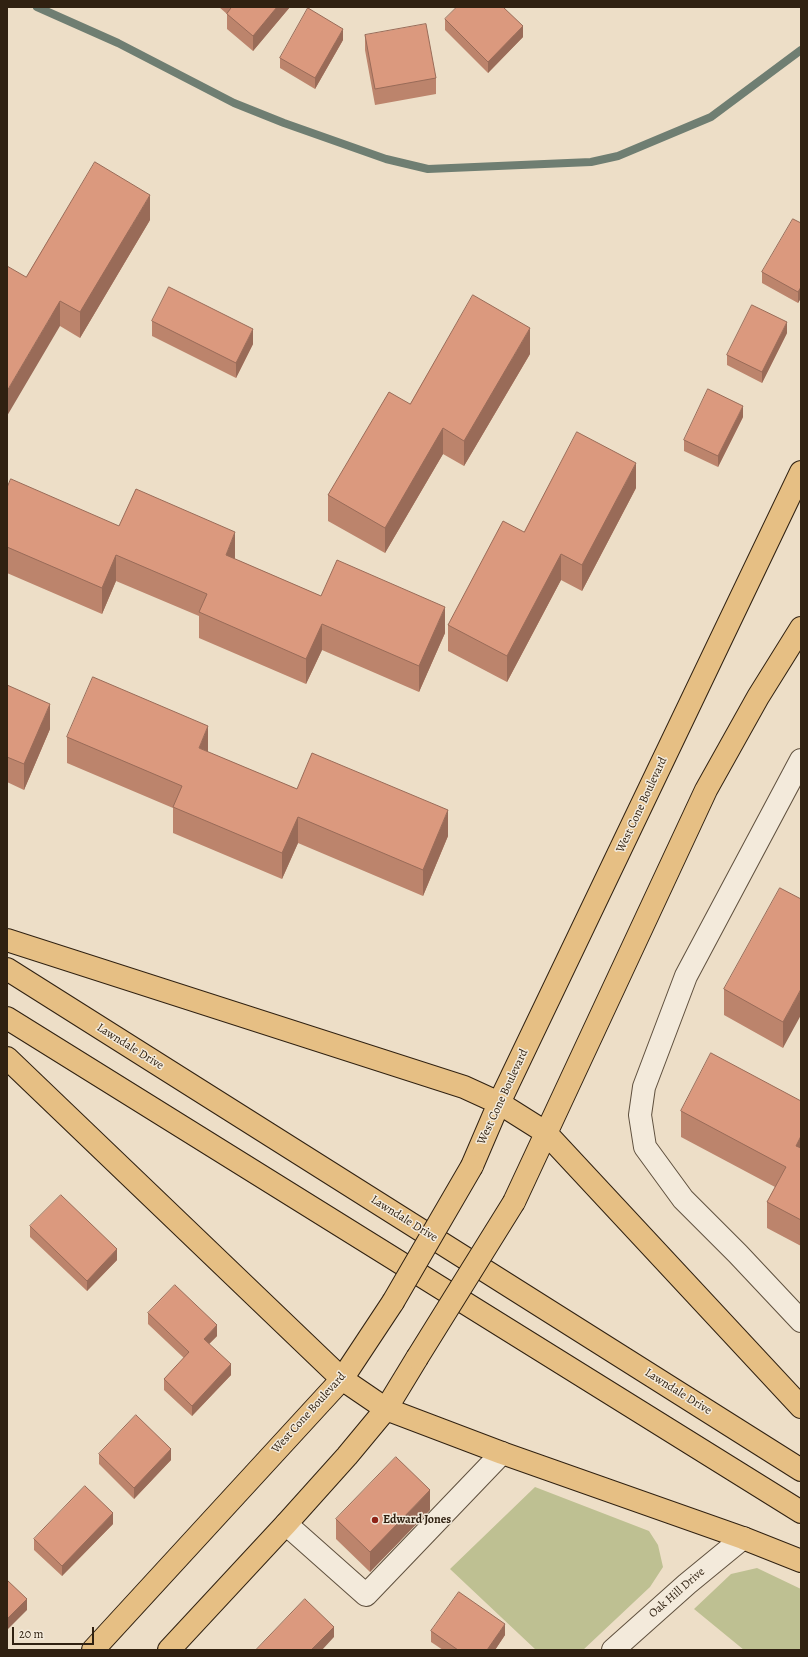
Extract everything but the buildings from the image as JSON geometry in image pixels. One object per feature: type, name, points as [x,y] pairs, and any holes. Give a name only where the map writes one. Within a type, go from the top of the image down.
[{"type":"main road","name":"West Cone Boulevard","points":[[93,1650],[342,1379],[393,1302],[472,1166],[499,1103],[801,472]]},
{"type":"main road","points":[[169,1650],[286,1524],[386,1409],[514,1202],[706,790],[758,697],[801,628]]},
{"type":"main road","points":[[7,940],[464,1087],[499,1103],[546,1132],[801,1408]]},
{"type":"main road","name":"Lawndale Drive","points":[[7,969],[801,1470]]},
{"type":"main road","points":[[7,1018],[801,1512]]},
{"type":"main road","points":[[7,1058],[342,1379],[386,1409],[502,1453],[743,1538],[801,1561]]},
{"type":"street","points":[[801,760],[686,976],[644,1088],[640,1115],[644,1147],[683,1199],[738,1254],[801,1321]]},
{"type":"street","points":[[286,1524],[366,1595],[502,1453]]},
{"type":"street","name":"Oak Hill Drive","points":[[613,1650],[743,1538]]},
{"type":"green space","points":[[535,1487],[649,1531],[658,1545],[663,1567],[650,1587],[583,1650],[536,1650],[450,1569]]},
{"type":"green space","points":[[757,1568],[801,1589],[801,1650],[744,1650],[694,1609],[731,1574]]},
{"type":"waterway","points":[[37,7],[118,43],[234,103],[284,123],[386,159],[428,169],[591,162],[618,156],[711,117],[801,50]]},
{"type":"place","name":"Edward Jones","points":[[375,1520]]}]
